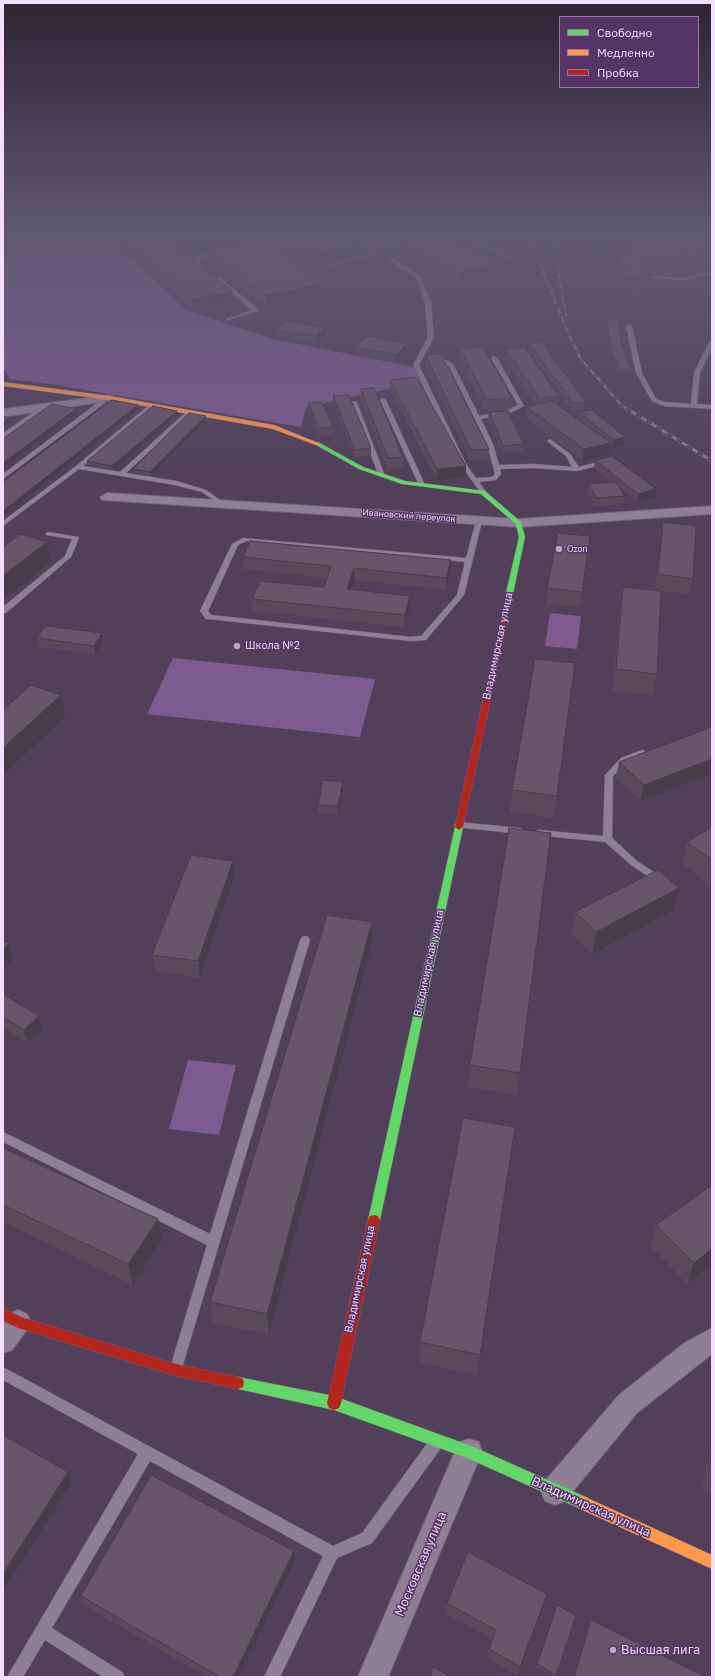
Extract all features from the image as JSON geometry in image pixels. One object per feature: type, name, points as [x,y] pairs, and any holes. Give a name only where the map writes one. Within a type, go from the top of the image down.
[{"type":"street","points":[[3,384],[152,406],[274,427],[313,441],[361,468],[404,483],[483,492],[518,523]]},
{"type":"street","points":[[3,413],[107,399]]},
{"type":"street","name":"Ивановский переулок","points":[[107,497],[221,503],[518,523],[712,510]]},
{"type":"street","name":"Владимирская улица","points":[[334,1403],[458,825],[522,536],[518,523]]},
{"type":"street","name":"Владимирская улица","points":[[8,1325],[176,1370],[334,1403],[469,1452],[712,1562]]},
{"type":"street","points":[[554,1491],[628,1404],[692,1353],[712,1340]]},
{"type":"street","name":"Московская улица","points":[[373,1677],[469,1452]]},
{"type":"lane","points":[[228,320],[235,317]]},
{"type":"lane","points":[[429,317],[431,337],[416,365],[463,464],[483,492]]},
{"type":"lane","points":[[629,326],[639,373],[654,400],[664,404],[712,407]]},
{"type":"lane","points":[[694,406],[697,373],[712,342]]},
{"type":"lane","points":[[421,355],[440,358],[451,365],[490,444],[498,474],[494,480],[475,480]]},
{"type":"lane","points":[[477,418],[510,411],[521,406],[494,358]]},
{"type":"lane","points":[[3,477],[107,399]]},
{"type":"lane","points":[[383,400],[422,485]]},
{"type":"lane","points":[[354,402],[382,476]]},
{"type":"lane","points":[[3,524],[78,467],[152,406]]},
{"type":"lane","points":[[3,436],[44,407]]},
{"type":"lane","points":[[121,474],[189,412]]},
{"type":"lane","points":[[550,441],[568,455],[577,469]]},
{"type":"lane","points":[[496,467],[534,466],[577,469],[609,461]]},
{"type":"lane","points":[[78,467],[176,483],[204,491],[221,503]]},
{"type":"lane","points":[[469,560],[245,539],[235,544],[204,611],[209,617],[410,639],[423,638],[460,595],[469,560],[479,521]]},
{"type":"lane","points":[[3,611],[68,557],[76,538],[48,534]]},
{"type":"lane","points":[[606,839],[609,775],[624,760],[653,749]]},
{"type":"lane","points":[[458,825],[606,839],[634,863],[665,883]]},
{"type":"lane","points":[[176,1370],[305,940]]},
{"type":"lane","points":[[3,1137],[214,1242]]},
{"type":"lane","points":[[3,1373],[332,1553]]},
{"type":"lane","points":[[272,1677],[332,1553],[367,1538],[438,1441]]},
{"type":"lane","points":[[15,1677],[147,1452]]},
{"type":"lane","points":[[42,1630],[117,1677]]},
{"type":"shaded area","points":[[3,317],[208,317],[273,339],[414,367],[420,382],[306,407],[301,427],[51,384],[10,379],[3,368]]},
{"type":"shaded area","points":[[550,613],[581,616],[577,649],[545,646]]},
{"type":"shaded area","points":[[173,658],[375,679],[360,737],[147,714]]},
{"type":"shaded area","points":[[188,1060],[236,1065],[219,1135],[169,1129]]},
{"type":"building","points":[[607,319],[618,319],[622,346],[631,369],[619,369],[611,346]]},
{"type":"building","points":[[287,321],[325,328],[316,336],[277,330]]},
{"type":"building","points":[[367,336],[407,344],[396,355],[356,347]]},
{"type":"building","points":[[541,342],[586,402],[573,403],[529,343]]},
{"type":"building","points":[[483,347],[512,398],[487,400],[460,349]]},
{"type":"building","points":[[525,348],[559,396],[539,398],[506,349]]},
{"type":"building","points":[[441,354],[489,449],[471,450],[426,355]]},
{"type":"building","points":[[416,377],[466,466],[437,469],[390,380]]},
{"type":"building","points":[[374,388],[403,457],[388,458],[361,389]]},
{"type":"building","points":[[349,395],[371,448],[355,450],[333,396]]},
{"type":"building","points":[[112,400],[138,405],[3,511],[3,482]]},
{"type":"building","points":[[552,401],[611,443],[584,449],[527,407]]},
{"type":"building","points":[[322,402],[333,427],[319,428],[308,403]]},
{"type":"building","points":[[52,404],[76,409],[3,463],[3,439]]},
{"type":"building","points":[[153,406],[177,411],[112,466],[87,461]]},
{"type":"building","points":[[592,410],[625,437],[613,440],[580,412]]},
{"type":"building","points":[[508,411],[524,444],[503,446],[489,412]]},
{"type":"building","points":[[189,413],[206,416],[150,472],[133,469]]},
{"type":"building","points":[[3,416],[9,418],[3,422]]},
{"type":"building","points":[[612,456],[656,489],[638,494],[595,460]]},
{"type":"building","points":[[616,482],[624,496],[596,498],[589,484]]},
{"type":"building","points":[[663,522],[696,526],[693,579],[658,574]]},
{"type":"building","points":[[558,533],[590,536],[582,592],[547,588]]},
{"type":"building","points":[[20,534],[47,542],[3,576],[3,547]]},
{"type":"building","points":[[250,541],[451,560],[446,578],[354,568],[347,589],[410,596],[405,615],[252,599],[260,581],[324,587],[331,566],[243,557]]},
{"type":"building","points":[[623,587],[661,591],[657,674],[616,669]]},
{"type":"building","points":[[45,626],[102,633],[94,646],[37,638]]},
{"type":"building","points":[[535,659],[575,663],[557,796],[512,790]]},
{"type":"building","points":[[31,685],[61,695],[3,748],[3,710]]},
{"type":"building","points":[[712,727],[712,759],[644,785],[619,762]]},
{"type":"building","points":[[323,780],[343,782],[338,806],[318,805]]},
{"type":"building","points":[[712,827],[712,860],[687,842]]},
{"type":"building","points":[[509,828],[551,833],[520,1073],[470,1065]]},
{"type":"building","points":[[191,855],[233,861],[198,961],[152,955]]},
{"type":"building","points":[[658,870],[679,888],[596,932],[575,912]]},
{"type":"building","points":[[327,915],[372,922],[267,1314],[210,1302]]},
{"type":"building","points":[[3,941],[9,943],[3,949]]},
{"type":"building","points":[[3,994],[39,1016],[24,1030],[3,1017]]},
{"type":"building","points":[[463,1118],[515,1127],[480,1355],[420,1342]]},
{"type":"building","points":[[3,1148],[158,1219],[128,1264],[3,1205]]},
{"type":"building","points":[[712,1185],[712,1249],[694,1263],[656,1225]]},
{"type":"building","points":[[3,1435],[68,1472],[3,1574]]},
{"type":"building","points":[[712,1459],[712,1471],[709,1469]]},
{"type":"building","points":[[151,1475],[294,1551],[233,1677],[220,1677],[81,1596]]},
{"type":"building","points":[[468,1552],[547,1594],[520,1667],[489,1649],[496,1630],[447,1603]]},
{"type":"building","points":[[557,1605],[576,1615],[556,1675],[537,1664]]},
{"type":"building","name":"Высшая лига","points":[[591,1620],[705,1677],[574,1677]]},
{"type":"building","points":[[433,1667],[451,1677],[430,1677]]},
{"type":"railway","points":[[562,317],[581,359],[621,405],[627,409]]},
{"type":"railway","points":[[626,408],[712,461]]},
{"type":"traffic: fast","points":[[318,444],[361,468],[404,483],[483,492],[519,523],[522,537],[507,606]]},
{"type":"traffic: fast","points":[[374,1220],[459,827]]},
{"type":"traffic: fast","points":[[238,1383],[334,1403],[469,1452],[583,1503]]},
{"type":"traffic: slow","points":[[3,384],[110,398],[274,427],[318,444]]},
{"type":"traffic: slow","points":[[583,1503],[712,1562]]},
{"type":"traffic: jam","points":[[459,827],[507,606]]},
{"type":"traffic: jam","points":[[334,1403],[374,1220]]},
{"type":"traffic: jam","points":[[3,1314],[18,1322],[176,1370],[238,1383]]},
{"type":"place","name":"Ozon","points":[[559,549]]},
{"type":"place","name":"Школа №2","points":[[237,646]]},
{"type":"place","name":"Высшая лига","points":[[613,1650]]}]
